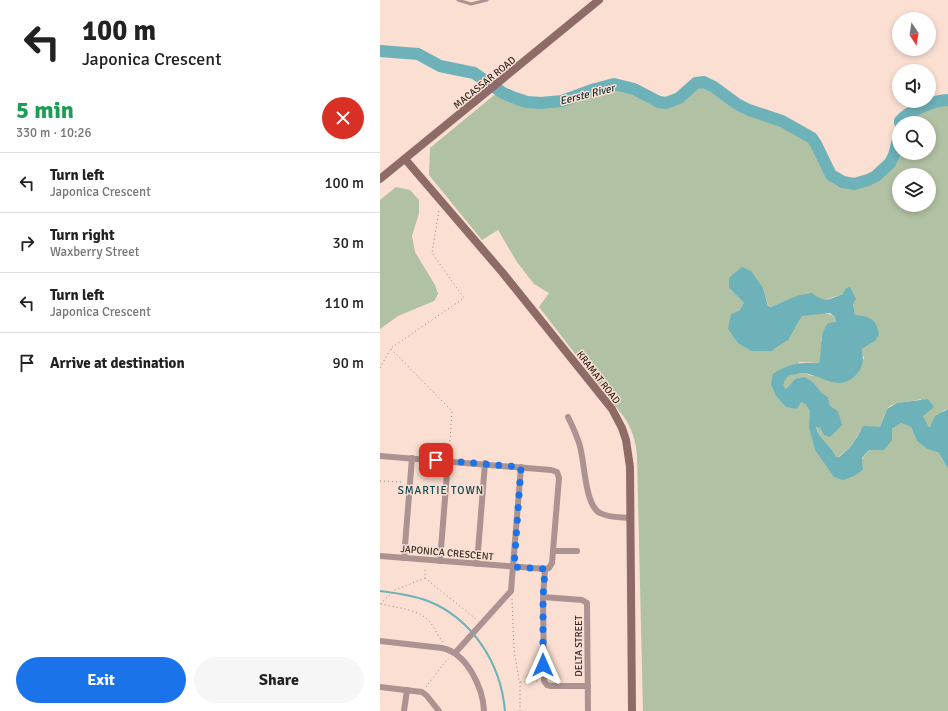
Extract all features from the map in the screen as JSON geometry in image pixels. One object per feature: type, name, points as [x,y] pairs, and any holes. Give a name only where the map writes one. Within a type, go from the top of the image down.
[{"type":"street","name":"MACASSAR ROAD","points":[[380,179],[600,0]]},
{"type":"street","name":"KRAMAT ROAD","points":[[405,159],[502,272],[612,408],[622,428],[629,454],[632,711]]},
{"type":"street","points":[[568,417],[580,443],[588,491],[594,508],[599,513],[608,516],[630,518]]},
{"type":"street","points":[[380,456],[484,463],[553,470],[558,474],[552,565],[545,569],[543,597],[544,680],[549,686],[588,686]]},
{"type":"street","points":[[404,558],[412,458]]},
{"type":"street","points":[[440,561],[448,461]]},
{"type":"street","points":[[477,564],[484,463]]},
{"type":"street","points":[[453,652],[466,641],[511,591],[521,467]]},
{"type":"street","points":[[553,551],[577,551]]},
{"type":"street","name":"JAPONICA CRESCENT","points":[[380,556],[545,569]]},
{"type":"street","name":"DELTA STREET","points":[[543,597],[582,600],[587,603],[588,711]]},
{"type":"street","points":[[380,641],[453,652],[470,670],[479,685],[484,711]]},
{"type":"street","points":[[380,687],[422,692],[427,696],[438,711]]},
{"type":"street","points":[[404,711],[407,690]]},
{"type":"lane","points":[[458,0],[471,4],[487,0]]},
{"type":"path","points":[[380,368],[391,348],[464,298],[432,253],[440,200]]},
{"type":"path","points":[[391,348],[452,410],[448,461]]},
{"type":"path","points":[[380,481],[410,482]]},
{"type":"path","points":[[425,578],[426,560]]},
{"type":"path","points":[[380,604],[395,590],[425,578]]},
{"type":"path","points":[[425,578],[480,625]]},
{"type":"path","points":[[511,591],[513,606],[514,650],[520,682],[520,711]]},
{"type":"path","points":[[380,604],[418,613],[430,623],[436,634],[453,652],[422,692]]},
{"type":"path","points":[[520,682],[544,680]]},
{"type":"green space","points":[[699,82],[708,83],[737,104],[749,110],[782,121],[812,138],[831,175],[843,182],[854,184],[876,176],[890,164],[892,160],[936,160],[936,116],[906,116],[920,108],[936,108],[936,102],[948,100],[948,409],[944,410],[931,427],[924,418],[921,399],[894,404],[887,409],[880,427],[860,430],[848,449],[836,457],[819,434],[816,426],[820,428],[824,435],[830,406],[828,397],[822,393],[814,383],[795,379],[786,389],[784,384],[789,375],[804,373],[812,376],[864,359],[862,349],[875,341],[855,315],[853,304],[843,294],[824,300],[796,296],[771,307],[768,305],[763,288],[729,288],[744,303],[739,311],[789,339],[802,316],[814,313],[823,313],[835,317],[836,322],[821,339],[822,350],[819,363],[800,362],[771,384],[799,405],[801,402],[805,404],[810,411],[815,450],[863,471],[862,459],[880,439],[901,423],[911,427],[917,441],[927,449],[939,453],[948,469],[948,711],[643,711],[637,456],[635,440],[624,417],[539,307],[549,293],[534,284],[517,262],[498,230],[482,240],[429,175],[430,148],[499,91],[508,96],[526,102],[546,103],[566,100],[600,87],[616,85],[629,88],[661,102],[667,102],[676,99],[690,87]]},
{"type":"green space","points":[[396,187],[410,190],[419,200],[419,213],[412,236],[415,252],[435,285],[438,294],[434,301],[398,316],[380,329],[380,200]]},
{"type":"water","points":[[742,267],[751,271],[763,288],[768,306],[771,307],[796,296],[812,293],[827,300],[843,294],[845,289],[850,287],[856,299],[853,304],[855,315],[872,319],[878,329],[879,334],[875,341],[862,349],[863,361],[861,368],[854,377],[848,381],[836,383],[804,373],[789,375],[784,382],[786,389],[795,379],[805,377],[814,383],[822,393],[828,397],[830,406],[838,411],[842,425],[830,437],[824,435],[820,428],[816,427],[819,435],[836,457],[839,457],[850,447],[864,426],[880,427],[887,409],[897,403],[928,399],[934,407],[923,416],[930,427],[935,416],[948,409],[948,469],[939,453],[927,449],[917,441],[911,427],[901,423],[892,429],[892,440],[884,450],[869,450],[862,458],[863,470],[854,476],[843,480],[834,477],[815,450],[809,427],[810,411],[805,404],[801,402],[797,409],[786,407],[776,396],[771,384],[773,374],[785,367],[800,363],[819,363],[823,333],[828,323],[836,322],[835,317],[830,313],[802,316],[789,339],[771,351],[751,351],[738,343],[728,329],[731,314],[739,311],[744,303],[729,288],[729,278]]},
{"type":"waterway","name":"Eerste River","points":[[380,51],[418,54],[440,66],[474,73],[503,93],[527,102],[541,103],[562,101],[614,84],[634,89],[659,102],[666,103],[679,98],[696,83],[704,82],[714,87],[737,104],[749,110],[782,121],[812,138],[831,175],[843,182],[854,184],[868,180],[876,176],[890,163],[892,159]]},
{"type":"waterway","name":"Eerste River","points":[[906,116],[922,107],[943,100],[948,100]]},
{"type":"waterway","points":[[380,591],[398,593],[428,601],[444,609],[471,631],[491,660],[498,677],[505,711]]},
{"type":"district","name":"SMARTIE TOWN","points":[[441,490]]},
{"type":"route","points":[[436,460],[521,467],[514,567],[545,569],[543,597],[543,665]]}]
